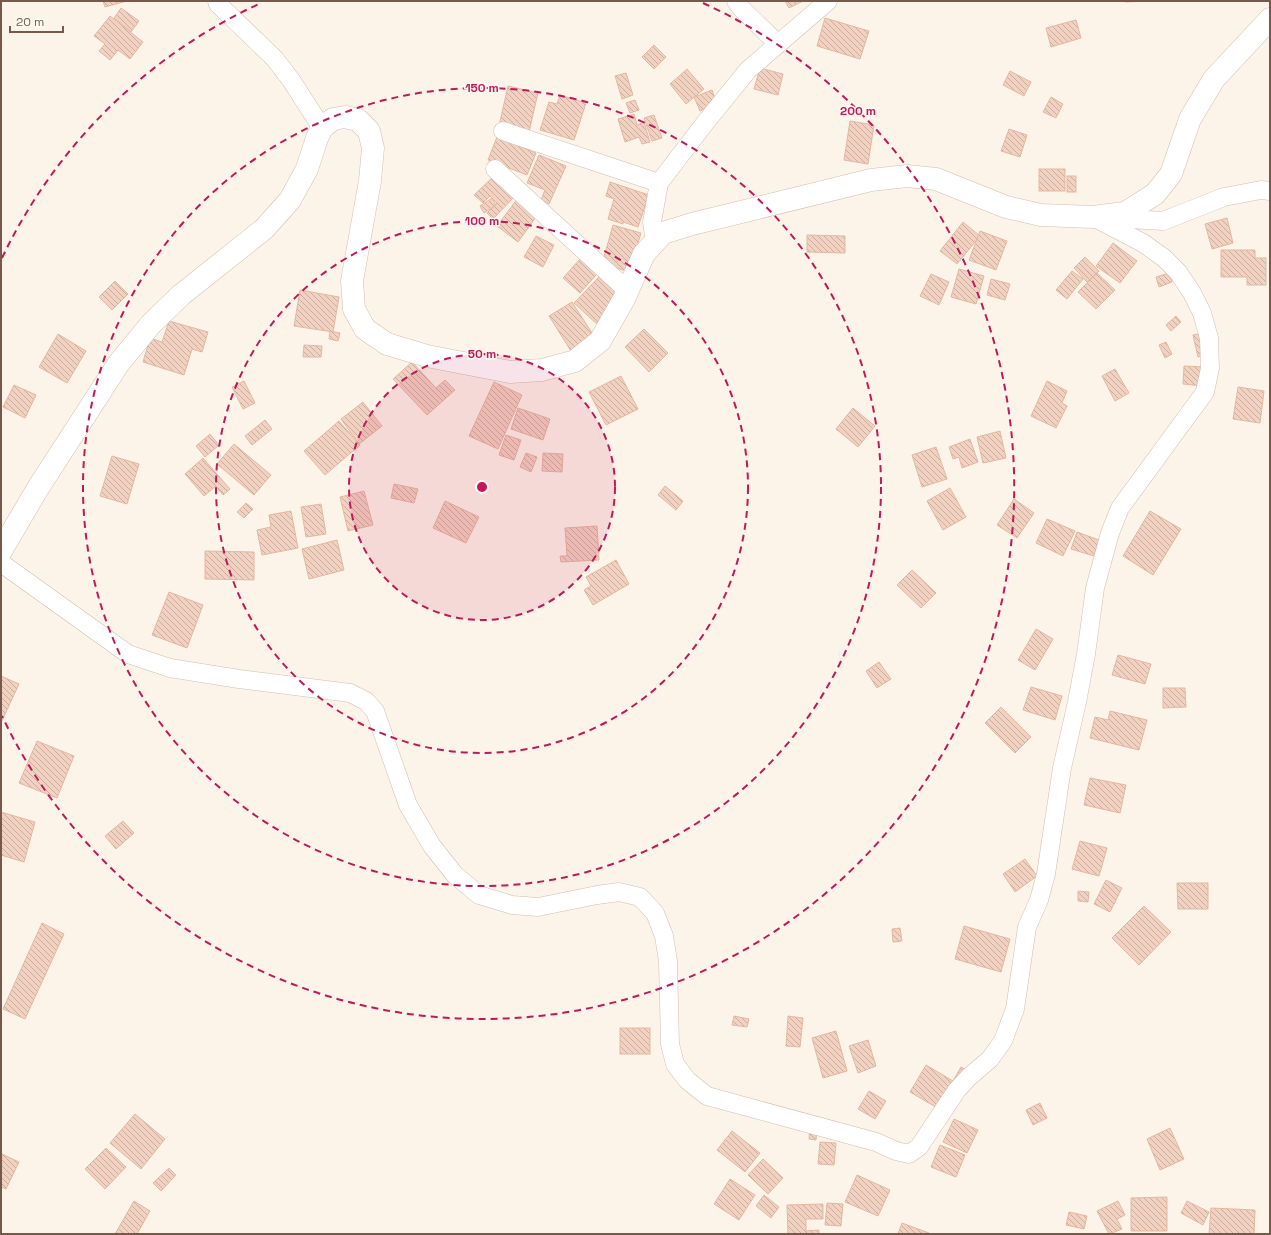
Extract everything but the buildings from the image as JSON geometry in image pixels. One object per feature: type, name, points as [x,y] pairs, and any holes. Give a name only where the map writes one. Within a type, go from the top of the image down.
[{"type":"street","points":[[217,1],[218,4],[276,59],[322,128]]},
{"type":"street","points":[[736,1],[742,9],[778,44]]},
{"type":"street","points":[[655,242],[652,222],[660,183],[705,123],[748,70],[828,1]]},
{"type":"street","points":[[1093,217],[1125,213],[1155,194],[1171,174],[1190,119],[1214,79],[1270,19]]},
{"type":"street","points":[[1,551],[38,488],[119,363],[151,324],[181,295],[264,229],[290,200],[307,169],[316,138],[322,128],[333,119],[345,117],[358,120],[369,131],[373,148],[370,182],[352,281],[354,309],[365,330],[387,344],[427,356],[510,372],[542,370],[575,361],[600,341],[644,254],[663,233],[692,224],[871,180],[907,176],[936,179],[1006,207],[1041,215],[1163,221],[1224,197],[1261,190],[1270,191]]},
{"type":"street","points":[[503,131],[660,183]]},
{"type":"street","points":[[495,169],[627,290]]},
{"type":"street","points":[[1,563],[128,654],[170,668],[239,679],[350,693],[366,701],[375,711],[408,805],[432,846],[455,875],[479,895],[512,905],[538,907],[618,892],[640,897],[655,913],[664,936],[668,961],[670,1044],[675,1064],[686,1080],[707,1096],[876,1142],[896,1151],[909,1154],[919,1147],[957,1090],[969,1077],[990,1059],[1006,1035],[1015,1009],[1027,927],[1039,900],[1046,874],[1062,768],[1086,654],[1095,588],[1110,533],[1120,508],[1205,392],[1210,368],[1209,338],[1202,313],[1192,293],[1178,272],[1164,258],[1143,243],[1093,217]]}]
